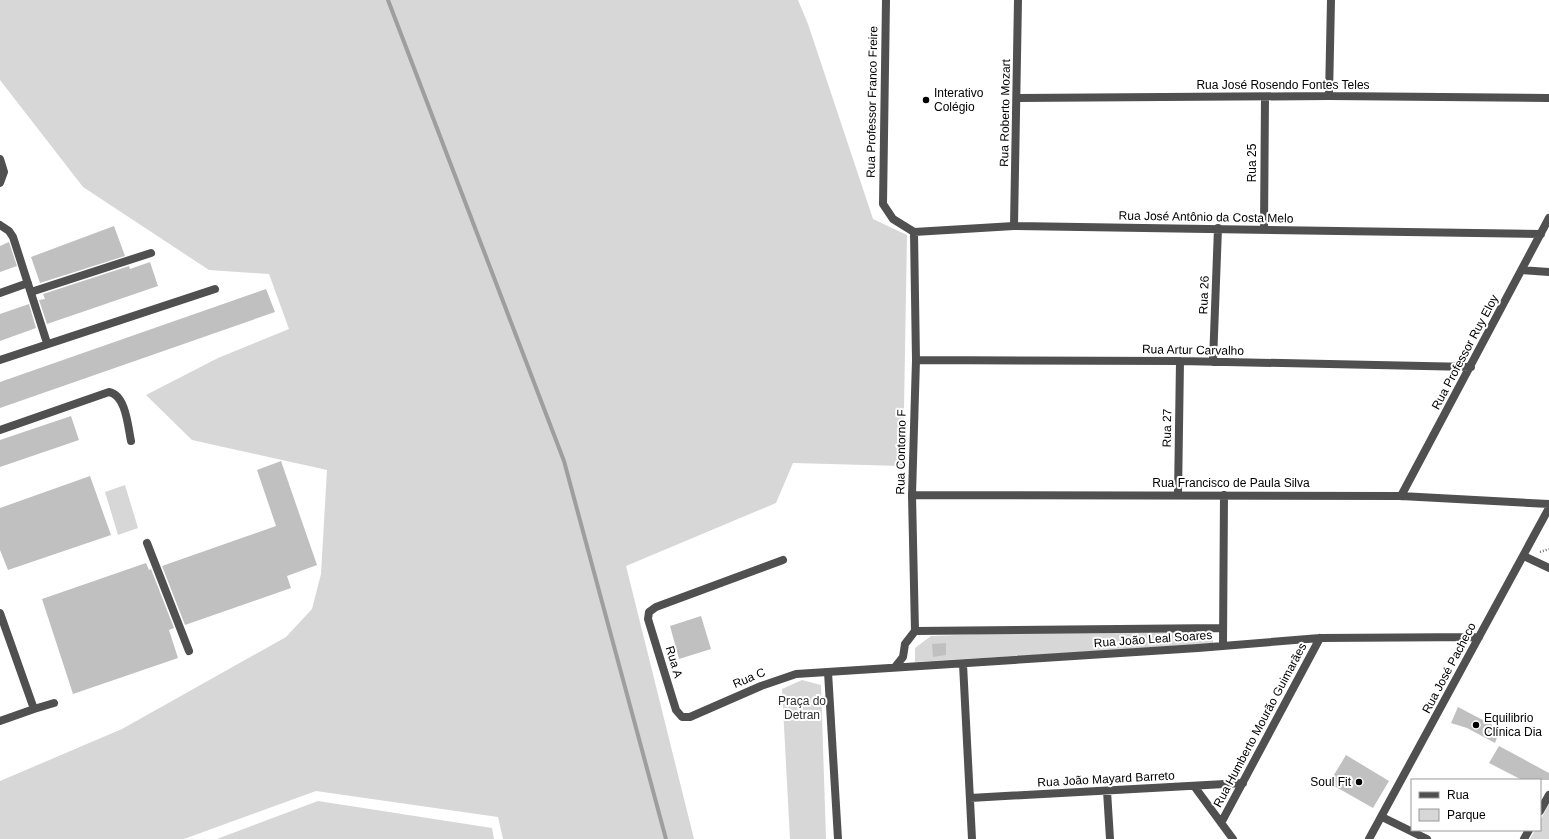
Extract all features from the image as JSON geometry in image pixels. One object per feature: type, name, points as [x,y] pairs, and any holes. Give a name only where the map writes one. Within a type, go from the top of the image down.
[{"type":"street","name":"Rua Professor Franco Freire","points":[[886,0],[883,204],[893,219],[914,232]]},
{"type":"street","name":"Rua Roberto Mozart","points":[[1014,226],[1018,98],[1018,0]]},
{"type":"street","points":[[1329,96],[1331,0]]},
{"type":"street","name":"Rua José Rosendo Fontes Teles","points":[[1018,98],[1265,96],[1549,98]]},
{"type":"street","name":"Rua 25","points":[[1264,229],[1265,96]]},
{"type":"street","points":[[0,159],[4,172],[0,183]]},
{"type":"street","name":"Rua Professor Ruy Eloy","points":[[1401,496],[1549,218]]},
{"type":"street","points":[[0,225],[9,231],[13,237],[47,343]]},
{"type":"street","name":"Rua José Antônio da Costa Melo","points":[[914,232],[1014,226],[1540,234]]},
{"type":"street","name":"Rua 26","points":[[1213,362],[1218,228]]},
{"type":"street","name":"Rua Contorno F","points":[[914,232],[916,360],[912,495],[915,630]]},
{"type":"street","points":[[30,292],[152,253]]},
{"type":"street","points":[[1522,270],[1549,272]]},
{"type":"street","points":[[0,293],[28,283]]},
{"type":"street","points":[[0,360],[47,343],[215,289]]},
{"type":"street","name":"Rua Artur Carvalho","points":[[916,360],[1180,361],[1471,367]]},
{"type":"street","name":"Rua 27","points":[[1178,495],[1180,361]]},
{"type":"street","points":[[0,430],[109,392],[114,393],[123,406],[131,441]]},
{"type":"street","name":"Rua Francisco de Paula Silva","points":[[912,495],[1401,496],[1549,504]]},
{"type":"street","points":[[1223,645],[1224,495]]},
{"type":"street","name":"Rua José Pacheco","points":[[1369,839],[1549,508]]},
{"type":"street","points":[[147,543],[189,651]]},
{"type":"street","points":[[1524,556],[1549,568]]},
{"type":"street","name":"Rua A","points":[[682,717],[676,710],[648,619],[649,612],[656,606],[783,560]]},
{"type":"street","points":[[0,613],[34,709]]},
{"type":"street","name":"Rua João Leal Soares","points":[[915,630],[1222,628]]},
{"type":"street","points":[[895,667],[902,657],[905,644],[915,630]]},
{"type":"street","name":"Rua João Leal Soares","points":[[828,672],[1190,649],[1223,645],[1320,638],[1479,636]]},
{"type":"street","name":"Rua Humberto Mourão Guimarães","points":[[1221,823],[1320,638]]},
{"type":"street","points":[[963,664],[972,839]]},
{"type":"street","points":[[828,672],[838,839]]},
{"type":"street","name":"Rua C","points":[[682,717],[690,717],[779,679],[796,674],[828,672]]},
{"type":"street","points":[[0,722],[54,703]]},
{"type":"street","name":"Rua João Mayard Barreto","points":[[970,798],[1107,792],[1243,783]]},
{"type":"street","points":[[1194,786],[1233,839]]},
{"type":"street","points":[[1107,792],[1110,839]]},
{"type":"street","points":[[1541,809],[1549,795]]},
{"type":"street","points":[[1382,817],[1427,839]]},
{"type":"green space","points":[[0,0],[798,0],[808,24],[873,219],[907,235],[903,466],[793,463],[776,503],[626,566],[694,839],[503,839],[498,817],[316,791],[184,839],[0,839],[0,781],[122,729],[286,637],[312,609],[321,574],[327,470],[192,440],[146,395],[218,358],[289,329],[269,274],[209,270],[83,187],[0,80]]},
{"type":"green space","points":[[125,485],[138,528],[118,535],[105,492]]},
{"type":"green space","points":[[1213,625],[1213,644],[915,662],[915,648],[931,636]]},
{"type":"green space","name":"Praça do Detran","points":[[802,680],[821,685],[826,839],[790,839],[782,689]]},
{"type":"green space","points":[[318,801],[492,828],[494,839],[217,839]]},
{"type":"green space","points":[[1549,804],[1549,839],[1530,839],[1534,831],[1541,831],[1541,819]]},
{"type":"building","points":[[114,226],[125,256],[40,283],[31,257]]},
{"type":"building","points":[[9,242],[17,266],[0,272],[0,246]]},
{"type":"building","points":[[150,262],[158,286],[47,324],[39,300],[45,299],[43,294],[129,266],[130,269]]},
{"type":"building","points":[[266,289],[275,312],[0,408],[0,382]]},
{"type":"building","points":[[29,304],[36,328],[0,341],[0,314]]},
{"type":"building","points":[[71,416],[79,440],[0,467],[0,440]]},
{"type":"building","points":[[281,461],[317,565],[287,576],[291,588],[185,625],[162,566],[276,526],[257,470]]},
{"type":"building","points":[[90,476],[111,535],[8,570],[0,550],[0,508]]},
{"type":"building","points":[[146,563],[149,570],[151,569],[174,628],[169,630],[178,658],[73,694],[42,599]]},
{"type":"building","points":[[701,616],[711,649],[679,659],[670,626]]},
{"type":"building","points":[[946,643],[946,655],[933,657],[932,644]]},
{"type":"building","name":"Equilibrio Clínica Dia","points":[[1458,707],[1500,729],[1495,743],[1467,728],[1451,723]]},
{"type":"building","points":[[1499,746],[1549,773],[1549,780],[1520,779],[1489,763]]},
{"type":"building","name":"Soul Fit","points":[[1346,755],[1389,781],[1373,808],[1329,783]]},
{"type":"waterway","points":[[388,0],[564,461],[666,839]]},
{"type":"place","name":"Interativo Colégio","points":[[926,100]]},
{"type":"place","name":"Equilibrio Clínica Dia","points":[[1476,725]]},
{"type":"place","name":"Soul Fit","points":[[1359,782]]}]
